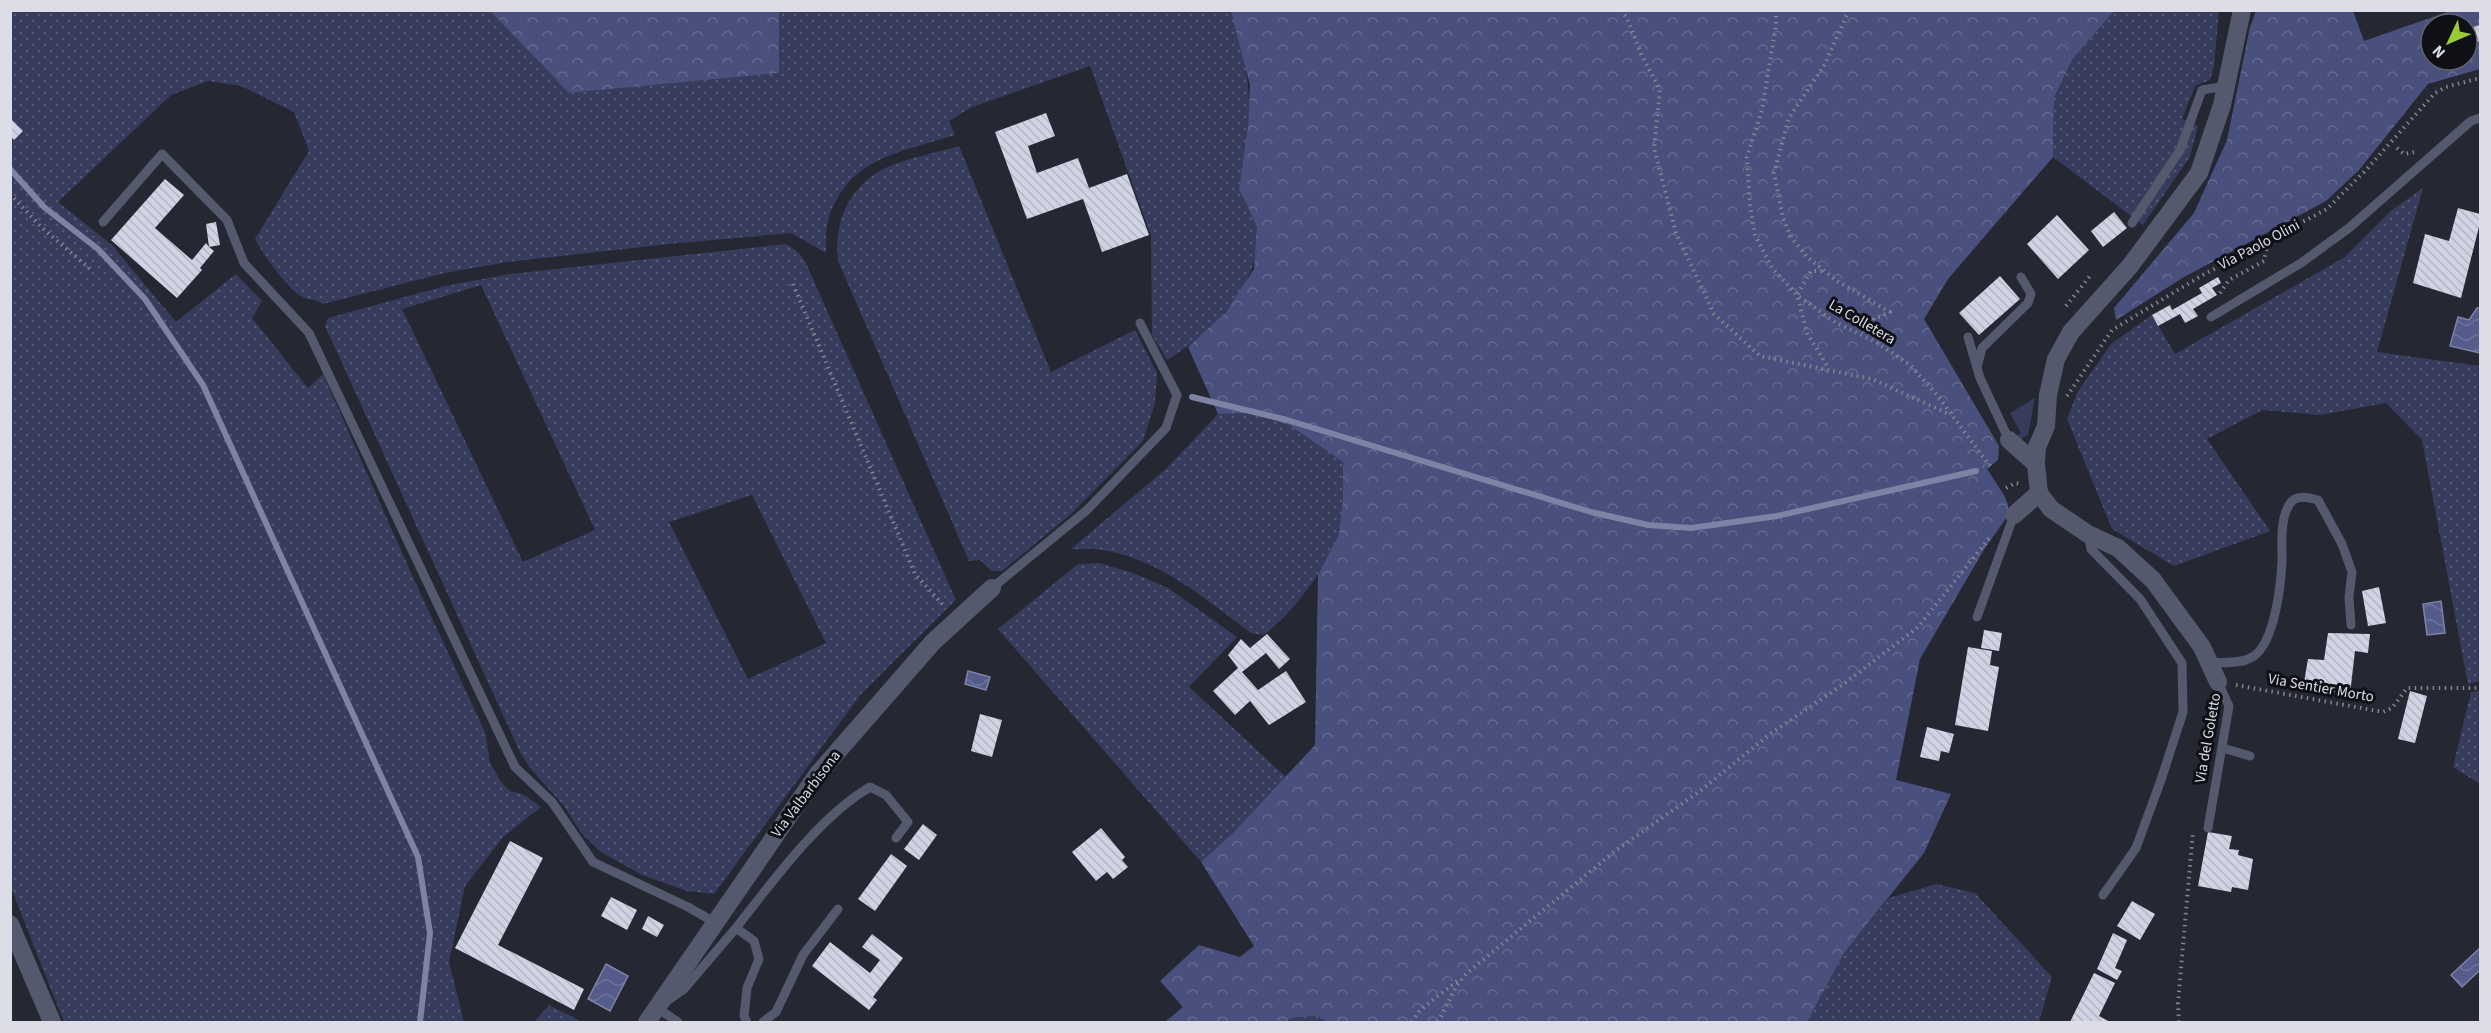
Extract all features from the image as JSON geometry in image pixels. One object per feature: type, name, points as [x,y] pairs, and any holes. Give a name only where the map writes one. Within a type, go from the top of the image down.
[{"type":"street","points":[[2014,515],[2039,493],[2037,456],[2046,426],[2048,395],[2056,358],[2071,332],[2130,266],[2199,173],[2222,105],[2242,10]]},
{"type":"street","points":[[2009,440],[2037,456]]},
{"type":"street","name":"Via del Goletto","points":[[2039,493],[2051,509],[2088,534],[2118,548],[2153,580],[2202,647],[2218,682]]},
{"type":"street","name":"Via Valbarbisona","points":[[652,1015],[817,775],[952,615],[992,588]]},
{"type":"street","points":[[10,924],[15,946],[52,1023]]},
{"type":"lane","points":[[2132,223],[2180,150],[2202,90],[2226,86]]},
{"type":"lane","points":[[2211,317],[2301,263],[2349,228],[2471,121],[2481,118]]},
{"type":"lane","points":[[103,222],[162,154],[227,220],[244,262],[309,333],[515,767],[552,802],[593,862],[688,907],[716,923]]},
{"type":"lane","points":[[1977,367],[1982,348],[2028,303],[2031,294],[2020,277]]},
{"type":"lane","points":[[992,588],[1087,510],[1166,428],[1177,395],[1140,323]]},
{"type":"lane","points":[[1968,338],[1977,367],[2009,440]]},
{"type":"lane","points":[[2209,662],[2233,662],[2253,656],[2264,645],[2271,627],[2278,592],[2283,522],[2289,504],[2297,498],[2306,496],[2318,500],[2342,544],[2352,572],[2349,597],[2351,625]]},
{"type":"lane","points":[[1977,617],[2014,515]]},
{"type":"lane","points":[[2088,534],[2091,549],[2140,599],[2182,663],[2183,712],[2165,768],[2136,848],[2103,895]]},
{"type":"lane","points":[[2208,828],[2229,706],[2226,694],[2218,682]]},
{"type":"lane","points":[[2223,748],[2250,756]]},
{"type":"lane","points":[[652,1015],[684,989],[785,866],[842,807],[870,788],[886,795],[908,822],[896,838]]},
{"type":"lane","points":[[764,1023],[776,1012],[803,955],[838,909]]},
{"type":"lane","points":[[736,928],[754,941],[759,959],[747,988],[744,1016],[747,1023]]},
{"type":"lane","points":[[652,1015],[678,1023]]},
{"type":"path","points":[[1621,10],[1627,18],[1642,56],[1660,90],[1654,148],[1676,233],[1714,314],[1760,356],[1872,379],[1951,415]]},
{"type":"path","name":"La Colletera","points":[[1776,10],[1776,25],[1762,110],[1747,157],[1750,207],[1755,235],[1772,268],[1797,295],[1835,322],[1876,342],[1910,364],[1990,466]]},
{"type":"path","points":[[1849,10],[1825,64],[1789,118],[1774,173],[1783,218],[1791,237],[1807,257],[1837,281],[1890,312],[1874,319],[1876,342]]},
{"type":"path","name":"Via Paolo Olini","points":[[2067,395],[2112,330],[2201,276],[2327,209],[2365,171],[2435,93],[2446,87],[2481,78]]},
{"type":"path","points":[[10,194],[41,227],[90,269]]},
{"type":"path","points":[[2220,292],[2229,280],[2264,261],[2268,240]]},
{"type":"path","points":[[1824,271],[1811,271],[1797,295],[1808,333],[1829,370]]},
{"type":"path","points":[[793,284],[915,574],[952,615]]},
{"type":"path","points":[[1412,1023],[1420,1010],[1615,851],[1700,791],[1770,734],[1845,683],[1918,627],[1985,542],[2014,515]]},
{"type":"path","name":"Via Sentier Morto","points":[[2218,682],[2383,712],[2392,708],[2407,688],[2481,688]]},
{"type":"path","points":[[2179,1023],[2178,1003],[2193,831]]},
{"type":"path","points":[[1438,1023],[1457,985],[1467,973]]},
{"type":"shaded area","points":[[11,11],[490,11],[569,93],[779,73],[779,11],[1231,11],[1243,54],[1249,97],[1240,191],[1256,222],[1257,248],[1252,268],[1231,305],[1201,336],[1167,360],[1152,335],[1151,236],[1090,66],[972,107],[949,121],[955,135],[896,153],[862,171],[848,183],[836,200],[827,225],[826,253],[791,233],[669,244],[508,262],[445,273],[323,304],[295,292],[275,270],[255,239],[309,151],[294,112],[241,86],[208,81],[171,95],[58,202],[112,245],[176,322],[236,274],[262,301],[252,318],[308,388],[323,374],[411,573],[485,732],[490,763],[501,782],[510,791],[524,795],[541,807],[503,837],[465,886],[449,962],[464,1022],[64,1022],[11,888]]},
{"type":"shaded area","points":[[2114,11],[2219,11],[2214,67],[2210,80],[2195,86],[2182,119],[2198,126],[2190,157],[2143,225],[2053,157],[2054,98],[2072,60]]},
{"type":"shaded area","points":[[959,146],[1051,372],[1135,330],[1157,373],[1155,403],[1143,441],[1071,514],[1002,571],[992,571],[980,560],[969,561],[838,261],[837,247],[841,221],[851,198],[859,188],[887,167]]},
{"type":"shaded area","points":[[2423,188],[2377,352],[2480,366],[2480,681],[2468,684],[2422,440],[2386,403],[2319,415],[2262,410],[2207,439],[2270,531],[2174,566],[2112,529],[2067,419],[2077,393],[2111,344],[2152,315],[2175,354],[2345,257],[2392,210]]},
{"type":"shaded area","points":[[786,244],[797,251],[805,261],[956,600],[861,694],[714,894],[687,891],[642,875],[601,852],[582,834],[564,806],[530,768],[519,750],[325,326],[328,318],[445,286],[510,274]],"holes":[[[481,285],[595,530],[523,562],[402,309]],[[752,495],[826,643],[748,679],[669,522]]]},
{"type":"shaded area","points":[[2035,398],[2028,435],[2017,441],[2009,440],[2021,433],[2010,413]]},
{"type":"shaded area","points":[[1251,413],[1289,425],[1343,462],[1343,518],[1339,536],[1326,562],[1307,590],[1274,627],[1263,635],[1251,633],[1182,582],[1144,562],[1103,550],[1071,549],[1166,469],[1218,414]]},
{"type":"shaded area","points":[[1099,563],[1133,573],[1168,588],[1237,637],[1189,687],[1286,777],[1236,830],[1201,862],[998,629],[1078,564]]},
{"type":"shaded area","points":[[2480,691],[2480,784],[2453,767],[2471,692]]},
{"type":"shaded area","points":[[1936,884],[1975,893],[2052,977],[2039,1022],[1807,1022],[1844,953],[1889,898]]},
{"type":"shaded area","points":[[549,1005],[582,1022],[534,1022]]},
{"type":"shaded area","points":[[1317,1016],[1327,1022],[1287,1022],[1291,1018]]},
{"type":"green space","points":[[490,11],[779,11],[779,73],[569,93]]},
{"type":"green space","points":[[1231,11],[2114,11],[2072,60],[2054,98],[2053,157],[1948,279],[1924,319],[1999,446],[1998,460],[1987,469],[2004,495],[2009,514],[1985,548],[1920,659],[1896,780],[1951,794],[1924,853],[1844,953],[1807,1022],[1327,1022],[1317,1016],[1291,1018],[1286,1022],[1165,1022],[1183,1007],[1160,981],[1199,945],[1240,957],[1254,946],[1201,862],[1236,830],[1315,745],[1318,575],[1339,535],[1343,501],[1343,462],[1289,425],[1251,413],[1218,414],[1188,347],[1226,312],[1254,269],[1257,226],[1239,189],[1248,127],[1250,85]]},
{"type":"green space","points":[[2256,11],[2353,11],[2364,41],[2419,22],[2419,72],[2470,72],[2428,84],[2359,170],[2326,201],[2184,277],[2116,320],[2114,308],[2194,213],[2227,140],[2250,27]]},
{"type":"green space","points":[[2480,11],[2480,69],[2479,12],[2447,12]]},
{"type":"water","points":[[2477,308],[2480,308],[2480,353],[2450,346],[2458,317],[2469,320]]},
{"type":"water","points":[[2441,601],[2445,633],[2427,635],[2423,604]]},
{"type":"water","points":[[968,671],[990,677],[986,690],[965,684]]},
{"type":"water","points":[[2480,948],[2480,970],[2462,987],[2451,975]]},
{"type":"water","points":[[606,964],[628,976],[610,1011],[588,999]]},
{"type":"building","points":[[1046,113],[1055,136],[1028,146],[1037,173],[1078,158],[1089,188],[1127,174],[1149,235],[1102,252],[1083,199],[1027,219],[995,132]]},
{"type":"building","points":[[10,118],[23,131],[14,140],[10,136]]},
{"type":"building","points":[[165,179],[184,195],[155,228],[192,260],[206,243],[214,251],[200,268],[202,270],[177,298],[111,240]]},
{"type":"building","points":[[2458,208],[2480,214],[2480,223],[2461,298],[2413,283],[2425,234],[2449,241]]},
{"type":"building","points":[[2114,212],[2127,228],[2103,247],[2091,231]]},
{"type":"building","points":[[2057,215],[2089,250],[2058,279],[2027,244]]},
{"type":"building","points":[[216,222],[220,245],[209,247],[206,224]]},
{"type":"building","points":[[2000,276],[2020,299],[1979,335],[1959,313]]},
{"type":"building","points":[[2218,277],[2221,283],[2212,288],[2217,295],[2193,309],[2198,316],[2185,323],[2180,314],[2158,326],[2152,315],[2170,305],[2172,310],[2202,293],[2199,288]]},
{"type":"building","points":[[2379,587],[2386,623],[2368,626],[2362,591]]},
{"type":"building","points":[[1984,630],[2002,633],[1999,651],[1981,648]]},
{"type":"building","points":[[2328,633],[2370,634],[2368,653],[2355,651],[2350,694],[2303,688],[2308,659],[2324,660]]},
{"type":"building","points":[[1267,634],[1290,659],[1279,669],[1266,653],[1242,672],[1258,690],[1286,671],[1306,702],[1269,725],[1250,701],[1235,715],[1213,691],[1238,668],[1228,655],[1241,639],[1250,648]]},
{"type":"building","points":[[1968,647],[1992,651],[1990,665],[1999,667],[1988,731],[1955,725]]},
{"type":"building","points":[[2410,691],[2427,696],[2415,743],[2398,739]]},
{"type":"building","points":[[980,714],[1002,720],[992,757],[971,751]]},
{"type":"building","points":[[1927,727],[1954,734],[1949,753],[1941,751],[1939,761],[1920,757]]},
{"type":"building","points":[[923,824],[937,835],[919,860],[904,849]]},
{"type":"building","points":[[1101,828],[1125,857],[1122,860],[1128,867],[1113,879],[1107,872],[1096,881],[1072,852]]},
{"type":"building","points":[[2208,832],[2232,836],[2229,849],[2239,850],[2238,855],[2253,859],[2248,890],[2232,887],[2231,892],[2198,886]]},
{"type":"building","points":[[510,841],[543,858],[498,945],[584,989],[574,1010],[455,948]]},
{"type":"building","points":[[891,854],[907,866],[875,911],[858,899]]},
{"type":"building","points":[[611,897],[637,910],[627,930],[601,916]]},
{"type":"building","points":[[2132,901],[2155,914],[2140,940],[2117,926]]},
{"type":"building","points":[[648,916],[664,925],[657,937],[642,929]]},
{"type":"building","points":[[2113,933],[2127,940],[2115,968],[2122,971],[2117,980],[2097,969]]},
{"type":"building","points":[[872,934],[903,958],[873,997],[877,1000],[869,1010],[812,966],[830,942],[870,973],[880,960],[862,947]]},
{"type":"building","points":[[2094,973],[2115,983],[2099,1016],[2110,1022],[2070,1022]]},
{"type":"waterway","points":[[10,169],[44,207],[98,249],[145,299],[203,385],[418,857],[430,933],[420,1022]]},
{"type":"waterway","points":[[1192,397],[1287,420],[1591,512],[1648,525],[1691,528],[1777,516],[1976,471]]}]
